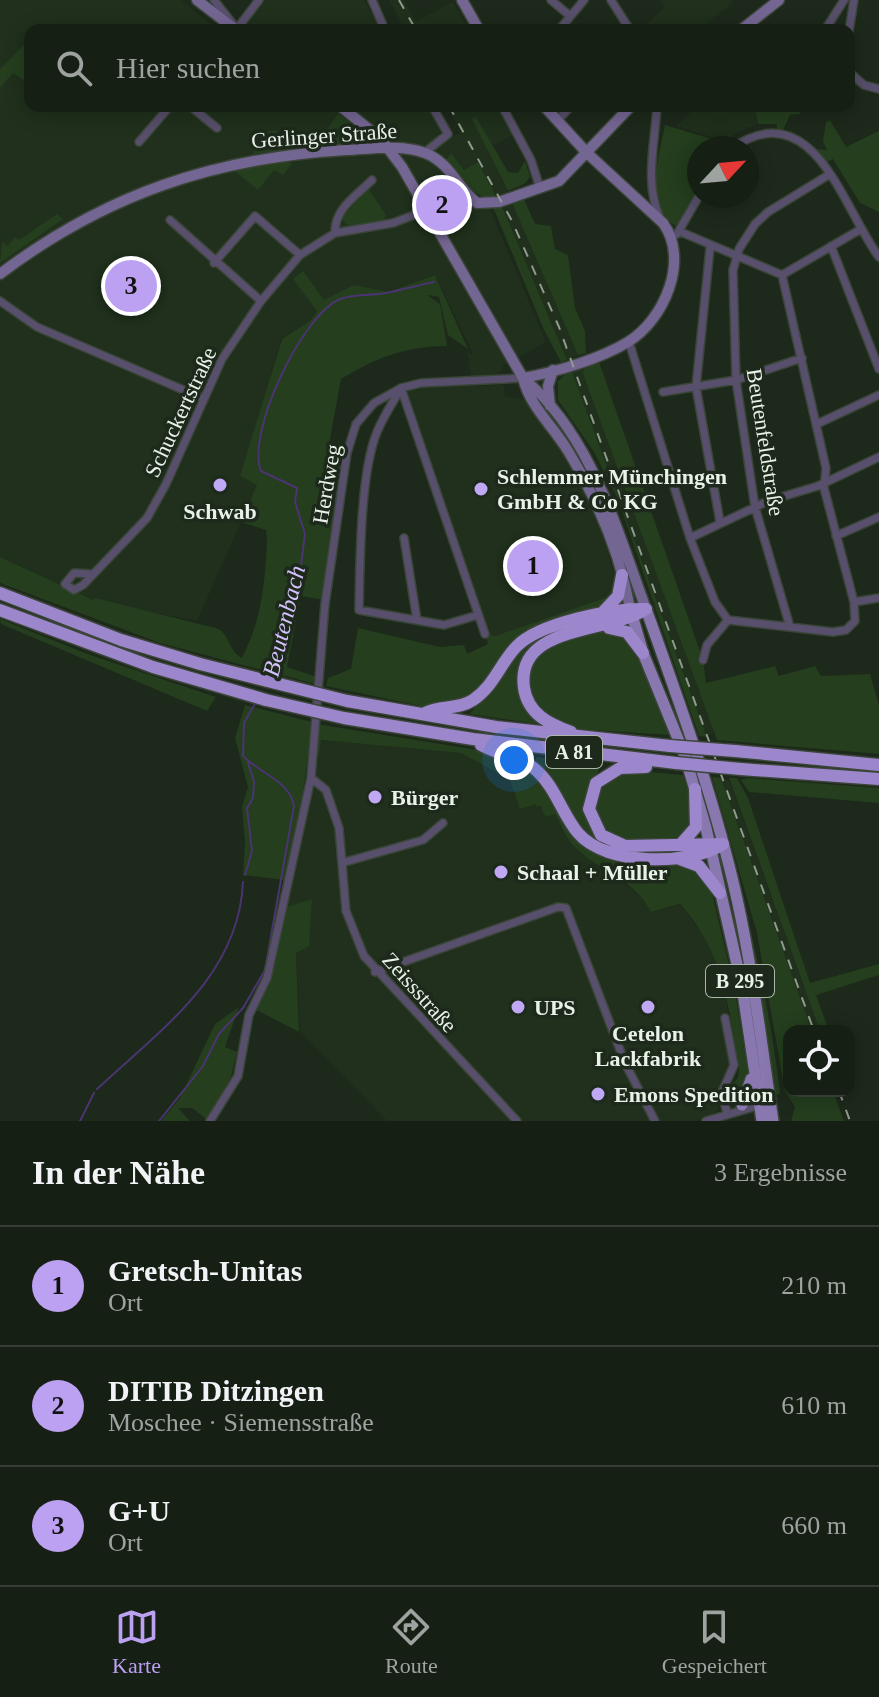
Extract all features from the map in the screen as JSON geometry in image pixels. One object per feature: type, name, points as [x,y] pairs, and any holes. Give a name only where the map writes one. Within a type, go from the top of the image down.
[{"type":"highway","points":[[622,575],[615,601],[598,622],[627,632],[643,653]]},
{"type":"highway","name":"A 81","points":[[0,593],[121,640],[200,664],[347,701],[589,739],[879,765]]},
{"type":"highway","name":"A 81","points":[[589,739],[542,719],[530,705],[524,687],[529,658],[546,641],[646,609]]},
{"type":"highway","name":"A 81","points":[[0,610],[196,681],[344,718],[677,766],[879,779]]},
{"type":"highway","name":"A 81","points":[[421,715],[473,700],[489,686],[517,646],[531,634],[598,622]]},
{"type":"highway","points":[[473,739],[486,748],[514,756],[535,768],[551,787],[578,833],[594,848],[618,856],[675,851],[699,866],[720,893]]},
{"type":"highway","name":"A 81","points":[[677,766],[620,768],[599,780],[589,804],[595,827],[614,843],[675,851],[723,844]]},
{"type":"highway","points":[[675,851],[696,827],[695,789]]},
{"type":"main road","points":[[197,0],[228,24]]},
{"type":"main road","points":[[462,0],[476,24]]},
{"type":"main road","points":[[749,24],[779,0]]},
{"type":"main road","points":[[348,112],[389,149],[407,175],[523,378],[550,408],[578,447],[604,496],[646,609]]},
{"type":"main road","points":[[523,378],[629,342],[654,316],[670,285],[675,266],[676,234],[587,153],[549,112]]},
{"type":"main road","points":[[540,188],[559,181],[625,112]]},
{"type":"main road","points":[[358,149],[366,137],[362,122]]},
{"type":"main road","name":"Gerlinger Straße","points":[[0,274],[54,236],[190,174],[289,153],[389,149],[424,153],[446,167],[477,203],[491,205],[540,188]]},
{"type":"main road","points":[[407,175],[412,162],[424,153]]},
{"type":"main road","points":[[550,408],[547,394],[553,370]]},
{"type":"main road","points":[[523,378],[527,395],[564,444],[590,492],[622,575],[631,613]]},
{"type":"main road","points":[[590,492],[598,497],[604,496]]},
{"type":"main road","name":"B 295","points":[[646,609],[723,844],[749,958],[765,1104],[760,1121]]},
{"type":"main road","name":"B 295","points":[[631,613],[695,789],[742,986],[754,1071],[773,1121]]},
{"type":"main road","points":[[754,1071],[735,1110],[760,1121]]},
{"type":"street","points":[[214,0],[232,24]]},
{"type":"street","points":[[241,24],[259,0]]},
{"type":"street","points":[[372,0],[382,24]]},
{"type":"street","points":[[551,0],[570,16]]},
{"type":"street","points":[[564,24],[584,0]]},
{"type":"street","points":[[611,0],[626,24]]},
{"type":"street","points":[[829,24],[844,0]]},
{"type":"street","points":[[850,24],[854,0]]},
{"type":"street","points":[[855,77],[864,85],[879,89]]},
{"type":"street","points":[[139,142],[165,112]]},
{"type":"street","points":[[197,112],[217,128]]},
{"type":"street","points":[[424,153],[448,134],[435,112]]},
{"type":"street","points":[[505,112],[531,160],[540,188]]},
{"type":"street","points":[[557,121],[565,112]]},
{"type":"street","points":[[657,112],[651,185],[652,200],[663,223]]},
{"type":"street","points":[[758,136],[793,138],[818,155],[879,257]]},
{"type":"street","points":[[736,258],[750,231],[768,212],[830,174]]},
{"type":"street","points":[[335,233],[335,220],[340,212],[372,180]]},
{"type":"street","points":[[644,206],[651,185]]},
{"type":"street","points":[[692,208],[676,234],[782,275]]},
{"type":"street","name":"Schuckertstraße","points":[[91,574],[147,518],[166,484],[222,359],[261,301],[300,255],[335,233],[393,223],[427,210]]},
{"type":"street","points":[[214,263],[255,216],[300,255]]},
{"type":"street","points":[[170,220],[214,263],[261,301]]},
{"type":"street","points":[[782,275],[861,229]]},
{"type":"street","points":[[831,246],[879,369]]},
{"type":"street","points":[[710,248],[696,387],[720,522]]},
{"type":"street","name":"Beutenfeldstraße","points":[[736,258],[731,297],[736,380],[755,507],[790,627]]},
{"type":"street","points":[[629,342],[690,538],[715,602],[728,620],[833,632],[853,625],[854,602],[836,536],[817,424],[782,275]]},
{"type":"street","points":[[0,301],[37,327],[202,398]]},
{"type":"street","points":[[663,392],[736,380],[802,358]]},
{"type":"street","name":"Herdweg","points":[[210,1121],[238,1076],[249,1015],[267,978],[311,778],[325,604],[347,453],[356,424],[390,392],[401,388],[421,383],[523,378]]},
{"type":"street","points":[[401,388],[377,431],[371,452],[361,547],[359,610],[444,625],[478,615]]},
{"type":"street","points":[[401,388],[485,634]]},
{"type":"street","points":[[817,424],[879,395]]},
{"type":"street","points":[[690,538],[755,507],[826,483],[879,457]]},
{"type":"street","points":[[836,536],[879,517]]},
{"type":"street","points":[[404,538],[417,620]]},
{"type":"street","points":[[854,602],[879,598]]},
{"type":"street","points":[[703,660],[707,645],[728,620]]},
{"type":"street","name":"Zeissstraße","points":[[311,778],[326,790],[339,828],[345,862],[344,895],[350,926],[375,972],[517,1121]]},
{"type":"street","points":[[345,862],[423,840],[443,823]]},
{"type":"street","points":[[375,972],[558,907],[566,908],[625,1063],[655,1121]]},
{"type":"street","points":[[725,1018],[734,1065],[722,1092],[735,1110]]},
{"type":"street","points":[[706,1121],[735,1110],[765,1104]]},
{"type":"shaded area","points":[[0,0],[181,0],[211,24],[24,24],[24,112],[430,112],[446,140],[461,132],[450,112],[508,112],[519,131],[487,149],[508,192],[495,195],[478,162],[458,174],[472,194],[487,202],[546,342],[504,365],[498,375],[472,381],[467,352],[473,354],[435,275],[388,292],[324,300],[311,320],[281,339],[252,440],[258,484],[197,621],[94,601],[0,557]]},
{"type":"shaded area","points":[[263,0],[364,0],[378,24],[245,24]]},
{"type":"shaded area","points":[[389,0],[404,0],[416,21],[453,2],[466,24],[402,24]]},
{"type":"shaded area","points":[[661,0],[733,2],[706,24],[647,24],[664,8]]},
{"type":"shaded area","points":[[24,45],[24,80],[13,73],[0,88],[0,69]]},
{"type":"shaded area","points":[[691,112],[755,112],[757,124],[730,136],[708,136],[676,126]]},
{"type":"shaded area","points":[[755,112],[800,112],[790,115],[782,132],[776,132],[777,124],[758,124]]},
{"type":"shaded area","points":[[338,114],[358,129],[359,139],[355,143],[252,154],[267,132],[275,130],[292,142],[313,134],[320,140]]},
{"type":"shaded area","points":[[476,117],[508,172],[518,173],[525,161],[530,177],[524,184],[508,191],[472,119]]},
{"type":"shaded area","points":[[830,120],[846,147],[879,131],[879,212],[860,203],[833,159],[827,162],[818,155],[817,149],[827,150],[823,142],[826,122]]},
{"type":"shaded area","points":[[665,125],[702,136],[687,136],[688,208],[676,226],[659,206],[657,166]]},
{"type":"shaded area","points":[[451,153],[464,170],[478,162],[498,200],[481,195],[468,186],[446,160]]},
{"type":"shaded area","points":[[286,159],[292,164],[283,175],[274,170],[258,190],[232,169]]},
{"type":"shaded area","points":[[368,188],[386,215],[383,223],[347,225],[341,219]]},
{"type":"shaded area","points":[[523,197],[535,224],[551,226],[555,249],[568,255],[575,308],[585,331],[586,353],[578,355],[512,203]]},
{"type":"shaded area","points":[[512,203],[578,355],[567,360],[503,209]]},
{"type":"shaded area","points":[[501,204],[567,360],[561,362],[544,330],[493,207]]},
{"type":"shaded area","points":[[57,214],[63,219],[0,263],[2,242],[7,246],[15,237],[19,240]]},
{"type":"shaded area","points":[[303,271],[324,300],[354,285],[388,292],[435,275],[468,349],[448,335],[439,297],[427,295],[440,304],[447,346],[418,348],[391,355],[341,379],[328,450],[343,456],[324,600],[301,596],[287,667],[317,677],[315,684],[160,643],[0,583],[0,557],[93,600],[219,629],[234,652],[242,658],[261,600],[267,539],[266,530],[241,522],[257,485],[240,476],[282,339],[311,320],[317,311],[293,279]]},
{"type":"shaded area","points":[[598,359],[703,660],[706,683],[775,666],[779,676],[815,666],[821,676],[870,674],[879,705],[879,754],[717,740],[582,371],[585,369],[583,363]]},
{"type":"shaded area","points":[[581,367],[714,732],[707,737],[571,369]]},
{"type":"shaded area","points":[[571,369],[707,737],[699,736],[618,499],[594,452],[558,400],[558,381]]},
{"type":"shaded area","points":[[440,381],[470,386],[504,385],[505,396],[524,399],[557,435],[590,492],[615,577],[613,595],[495,636],[485,634],[401,388]]},
{"type":"shaded area","points":[[613,595],[607,606],[547,623],[473,694],[447,706],[421,706],[326,686],[328,678],[351,669],[358,628],[440,647],[464,645],[467,654],[488,644],[485,634],[495,636]]},
{"type":"shaded area","points":[[0,619],[90,655],[216,697],[207,711],[1,624]]},
{"type":"shaded area","points":[[597,620],[568,628],[524,663],[538,724],[470,714],[509,661],[521,650],[551,633],[571,626]]},
{"type":"shaded area","points":[[607,630],[622,633],[637,654],[670,735],[578,729],[542,716],[528,687],[528,672],[534,661],[554,645]]},
{"type":"shaded area","points":[[245,705],[312,722],[303,793],[284,880],[243,875],[245,842],[242,807],[248,787],[235,738]]},
{"type":"shaded area","points":[[316,724],[497,753],[539,776],[578,841],[599,856],[619,863],[671,862],[698,869],[712,893],[734,986],[749,1079],[737,1104],[726,1099],[726,1090],[738,1078],[739,1068],[722,981],[707,942],[680,904],[651,912],[636,892],[575,847],[555,814],[545,817],[541,806],[537,807],[536,804],[520,809],[510,780],[461,753],[321,740],[319,755],[314,754]]},
{"type":"shaded area","points":[[320,740],[461,753],[510,780],[536,803],[555,814],[562,830],[594,863],[645,900],[651,912],[680,905],[711,945],[723,980],[729,1017],[723,1018],[731,1065],[719,1092],[718,1111],[697,1121],[387,1121],[300,1031],[296,953],[312,900],[286,907]]},
{"type":"shaded area","points":[[536,757],[601,765],[590,789],[604,841],[689,847],[690,852],[623,852],[589,838],[534,765]]},
{"type":"shaded area","points":[[628,770],[683,775],[690,801],[690,817],[689,825],[680,839],[632,843],[606,833],[593,811],[600,783]]},
{"type":"shaded area","points":[[712,777],[721,778],[810,1025],[783,1025],[783,1080],[757,933]]},
{"type":"shaded area","points":[[721,778],[729,780],[818,1025],[810,1025]]},
{"type":"shaded area","points":[[729,778],[737,778],[748,798],[810,983],[879,964],[879,975],[816,995],[827,1025],[818,1025]]},
{"type":"shaded area","points":[[741,780],[879,788],[879,803],[749,792]]},
{"type":"shaded area","points":[[729,846],[765,999],[780,1093],[777,1095],[773,1092]]},
{"type":"shaded area","points":[[312,899],[309,946],[296,953],[299,1032],[251,1007],[268,979],[286,907]]},
{"type":"shaded area","points":[[239,1007],[225,1047],[237,1052],[231,1077],[209,1116],[206,1119],[192,1108],[178,1108],[190,1121],[161,1121],[180,1098],[215,1024]]},
{"type":"shaded area","points":[[789,1097],[835,1097],[844,1121],[791,1121],[795,1107]]},
{"type":"waterway","name":"Beutenbach","points":[[272,677],[297,595],[305,534],[295,502],[297,488],[261,471],[258,453],[269,405],[280,378],[308,329],[323,311],[338,300],[434,282]]},
{"type":"waterway","name":"Beutenbach","points":[[159,1121],[203,1066],[219,1034],[243,1008],[265,970],[294,806],[287,790],[243,756],[244,723],[256,702]]},
{"type":"waterway","points":[[245,875],[252,851],[247,808],[253,798],[254,782],[248,762]]},
{"type":"waterway","points":[[97,1089],[170,1022],[212,973],[227,946],[238,915],[243,882]]},
{"type":"waterway","points":[[80,1121],[94,1093]]},
{"type":"railway","points":[[399,0],[413,24]]},
{"type":"railway","points":[[452,112],[512,221],[559,327],[812,1025]]},
{"type":"railway","points":[[841,1097],[850,1121]]},
{"type":"place","name":"DITIB Ditzingen","points":[[442,205]]},
{"type":"place","name":"G+U","points":[[131,286]]},
{"type":"place","name":"Schwab","points":[[220,485]]},
{"type":"place","name":"Schlemmer Münchingen GmbH & Co KG","points":[[481,489]]},
{"type":"place","name":"Gretsch-Unitas","points":[[533,566]]},
{"type":"place","name":"Bürger","points":[[375,797]]},
{"type":"place","name":"Schaal + Müller","points":[[501,872]]},
{"type":"place","name":"UPS","points":[[518,1007]]},
{"type":"place","name":"Cetelon Lackfabrik","points":[[648,1007]]},
{"type":"place","name":"Emons Spedition","points":[[598,1094]]}]
